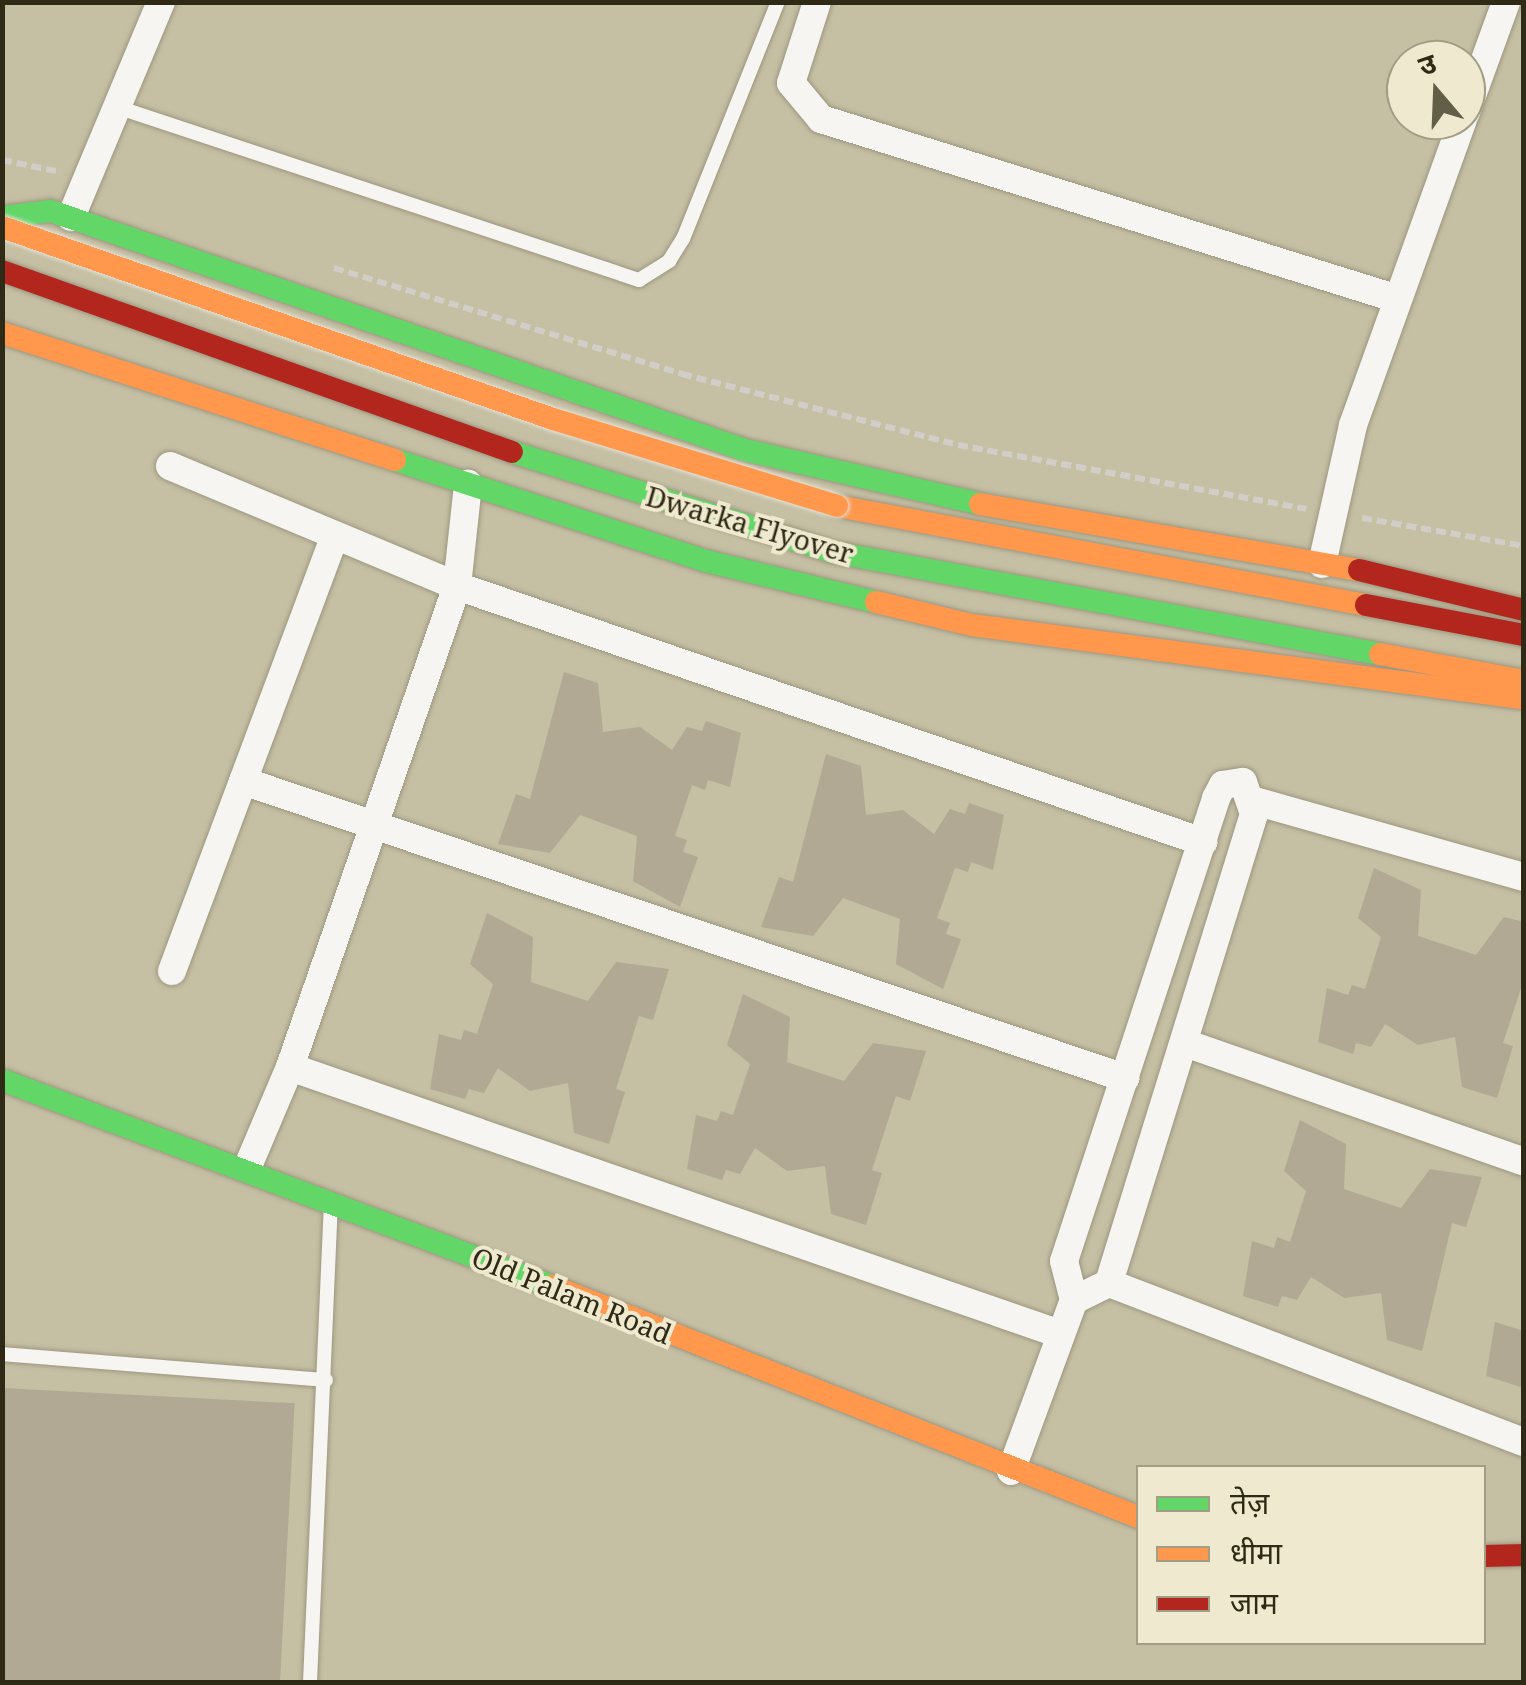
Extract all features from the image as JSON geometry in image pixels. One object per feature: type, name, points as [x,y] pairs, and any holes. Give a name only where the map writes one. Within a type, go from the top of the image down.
[{"type":"street","points":[[71,217],[161,2]]},
{"type":"street","points":[[817,2],[791,83],[821,119],[1398,299]]},
{"type":"street","points":[[1486,57],[1506,2]]},
{"type":"street","points":[[1322,564],[1330,514],[1398,299],[1456,140]]},
{"type":"street","points":[[2,218],[36,207],[71,217],[745,450],[1071,525],[1423,580],[1524,610]]},
{"type":"street","name":"Dwarka Flyover","points":[[2,227],[553,419],[838,506],[1524,635]]},
{"type":"street","name":"Dwarka Flyover","points":[[2,271],[540,462],[832,552],[1524,680]]},
{"type":"street","points":[[2,333],[706,561],[972,624],[1344,680],[1524,698]]},
{"type":"street","points":[[170,466],[456,586],[1203,842]]},
{"type":"street","points":[[248,1166],[290,1067],[456,586],[468,484]]},
{"type":"street","points":[[172,971],[335,535]]},
{"type":"street","points":[[243,781],[373,829],[1125,1078]]},
{"type":"street","points":[[1011,1471],[1074,1300],[1064,1261],[1203,842],[1223,785],[1244,782],[1255,802],[1185,1043],[1109,1283],[1074,1300]]},
{"type":"street","points":[[1255,802],[1524,878]]},
{"type":"street","points":[[1185,1043],[1524,1162]]},
{"type":"street","points":[[290,1067],[1060,1334]]},
{"type":"street","name":"Old Palam Road","points":[[2,1080],[248,1166],[1011,1471],[1136,1515]]},
{"type":"street","points":[[1109,1283],[1524,1442]]},
{"type":"street","points":[[1486,1556],[1524,1556]]},
{"type":"lane","points":[[117,107],[640,280],[669,261],[683,238],[778,2]]},
{"type":"lane","points":[[310,1682],[331,1199]]},
{"type":"lane","points":[[2,1354],[326,1380]]},
{"type":"path","points":[[2,160],[87,177]]},
{"type":"path","points":[[322,264],[682,374],[958,445],[1524,546]]},
{"type":"building","points":[[564,672],[598,683],[603,732],[640,727],[672,750],[687,727],[702,731],[706,721],[741,733],[730,787],[708,780],[705,790],[692,785],[675,836],[687,840],[683,852],[698,857],[680,907],[633,881],[637,836],[580,815],[550,853],[498,844],[516,794],[530,799]]},
{"type":"building","points":[[826,754],[861,766],[866,815],[903,810],[934,834],[950,809],[965,814],[969,803],[1004,815],[993,870],[971,862],[968,872],[955,868],[937,918],[950,923],[946,934],[961,939],[943,989],[896,964],[900,919],[843,898],[813,936],[761,927],[779,877],[793,882]]},
{"type":"building","points":[[1374,868],[1421,890],[1418,936],[1476,955],[1504,917],[1524,922],[1524,979],[1503,1043],[1513,1046],[1497,1098],[1462,1087],[1455,1037],[1418,1045],[1385,1024],[1371,1047],[1356,1043],[1353,1054],[1318,1042],[1327,988],[1348,995],[1352,985],[1365,989],[1381,937],[1358,918]]},
{"type":"building","points":[[487,913],[533,937],[531,982],[588,1001],[616,962],[669,969],[653,1020],[639,1016],[616,1089],[625,1092],[609,1144],[574,1133],[568,1083],[530,1091],[498,1068],[484,1093],[469,1089],[465,1099],[430,1089],[439,1034],[461,1040],[464,1030],[477,1034],[493,984],[470,964]]},
{"type":"building","points":[[743,994],[790,1017],[787,1062],[844,1081],[873,1043],[926,1051],[910,1101],[896,1096],[872,1170],[882,1173],[866,1225],[831,1214],[825,1166],[787,1171],[755,1148],[740,1174],[726,1170],[722,1180],[687,1169],[696,1115],[717,1121],[721,1111],[733,1115],[750,1064],[727,1045]]},
{"type":"building","points":[[1300,1120],[1346,1144],[1344,1189],[1401,1208],[1430,1169],[1482,1177],[1466,1227],[1452,1223],[1422,1351],[1387,1340],[1381,1293],[1344,1298],[1311,1277],[1297,1300],[1282,1296],[1278,1307],[1243,1296],[1252,1241],[1274,1248],[1277,1237],[1290,1242],[1306,1191],[1284,1171]]},
{"type":"building","points":[[1495,1322],[1524,1331],[1524,1388],[1486,1376]]},
{"type":"building","points":[[2,1388],[295,1403],[280,1682],[2,1682]]},
{"type":"traffic: fast","points":[[2,217],[51,211],[745,450],[980,504]]},
{"type":"traffic: fast","points":[[512,452],[833,552],[1380,654]]},
{"type":"traffic: fast","points":[[395,460],[706,561],[876,602]]},
{"type":"traffic: fast","points":[[2,1080],[552,1286]]},
{"type":"traffic: slow","points":[[2,227],[553,419],[837,506]]},
{"type":"traffic: slow","points":[[2,333],[395,460]]},
{"type":"traffic: slow","points":[[980,504],[1359,570]]},
{"type":"traffic: slow","points":[[837,506],[1366,605]]},
{"type":"traffic: slow","points":[[876,602],[972,625],[1521,698]]},
{"type":"traffic: slow","points":[[1380,654],[1524,681]]},
{"type":"traffic: slow","points":[[552,1286],[1136,1516]]},
{"type":"traffic: jam","points":[[2,271],[512,452]]},
{"type":"traffic: jam","points":[[1359,570],[1524,610]]},
{"type":"traffic: jam","points":[[1366,605],[1524,635]]},
{"type":"traffic: jam","points":[[1486,1556],[1524,1555]]}]
